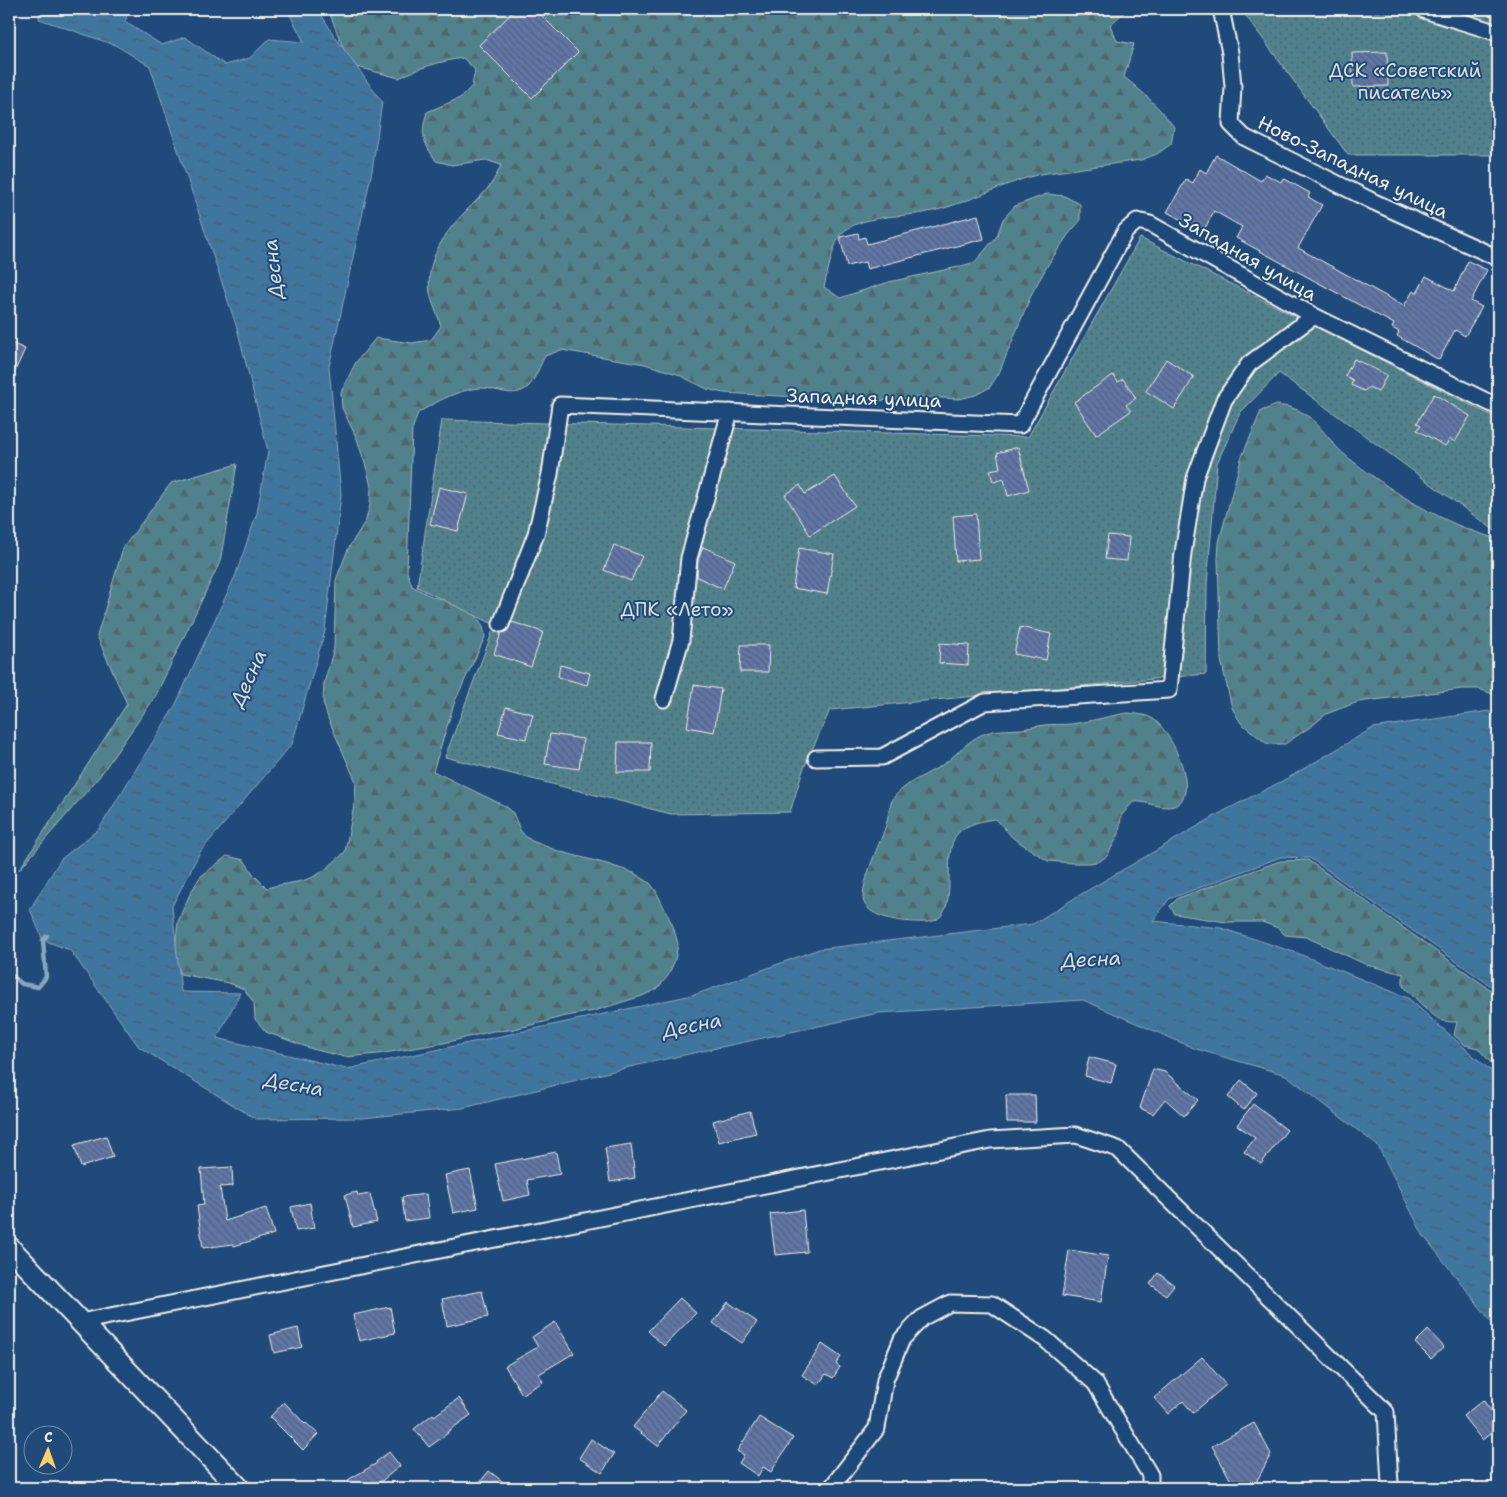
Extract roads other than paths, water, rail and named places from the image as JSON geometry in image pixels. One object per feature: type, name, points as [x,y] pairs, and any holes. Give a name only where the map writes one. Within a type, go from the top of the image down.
[{"type":"main road","points":[[9,1248],[238,1488]]},
{"type":"street","name":"Ново-Западная улица","points":[[1222,9],[1230,53],[1233,86],[1231,124],[1244,137],[1374,202],[1498,258]]},
{"type":"street","points":[[1424,10],[1498,33]]},
{"type":"street","name":"Западная улица","points":[[501,624],[536,534],[550,474],[560,405],[1020,425],[1125,232],[1137,221],[1150,224],[1314,316],[1249,364],[1224,400],[1195,478],[1183,553],[1168,690],[985,702],[882,757],[816,758]]},
{"type":"street","points":[[1314,316],[1498,407]]},
{"type":"street","points":[[664,699],[681,640],[689,558],[730,412]]},
{"type":"street","points":[[80,1322],[990,1140],[1076,1135],[1118,1150],[1386,1412],[1390,1484],[1388,1488]]},
{"type":"street","points":[[831,1488],[876,1428],[885,1380],[902,1339],[922,1318],[950,1303],[992,1304],[1045,1339],[1095,1383],[1150,1475],[1150,1488]]},
{"type":"water","name":"Десна","points":[[40,9],[129,9],[125,22],[162,45],[185,37],[225,65],[250,58],[269,39],[304,42],[287,9],[318,9],[333,34],[382,102],[372,171],[329,367],[341,495],[325,631],[292,744],[200,852],[172,906],[181,992],[240,993],[217,1038],[347,1069],[697,994],[819,949],[1033,924],[1222,812],[1288,778],[1373,728],[1489,711],[1498,719],[1498,991],[1310,858],[1281,857],[1169,899],[1153,921],[1221,928],[1297,953],[1408,998],[1491,1071],[1498,1080],[1498,1330],[1423,1235],[1378,1146],[1286,1075],[1196,1049],[1083,1000],[879,1013],[638,1065],[463,1108],[362,1118],[256,1119],[139,1047],[70,950],[43,940],[30,909],[61,859],[99,829],[175,706],[236,574],[257,513],[268,451],[237,328],[150,66],[115,45],[39,19]]},
{"type":"waterway","points":[[9,973],[22,984],[38,987],[46,977],[43,940],[47,936]]},
{"type":"park label","name":"ДСК «Советский писатель»","points":[[1405,81]]},
{"type":"park label","name":"ДПК «Лето»","points":[[677,609]]}]
